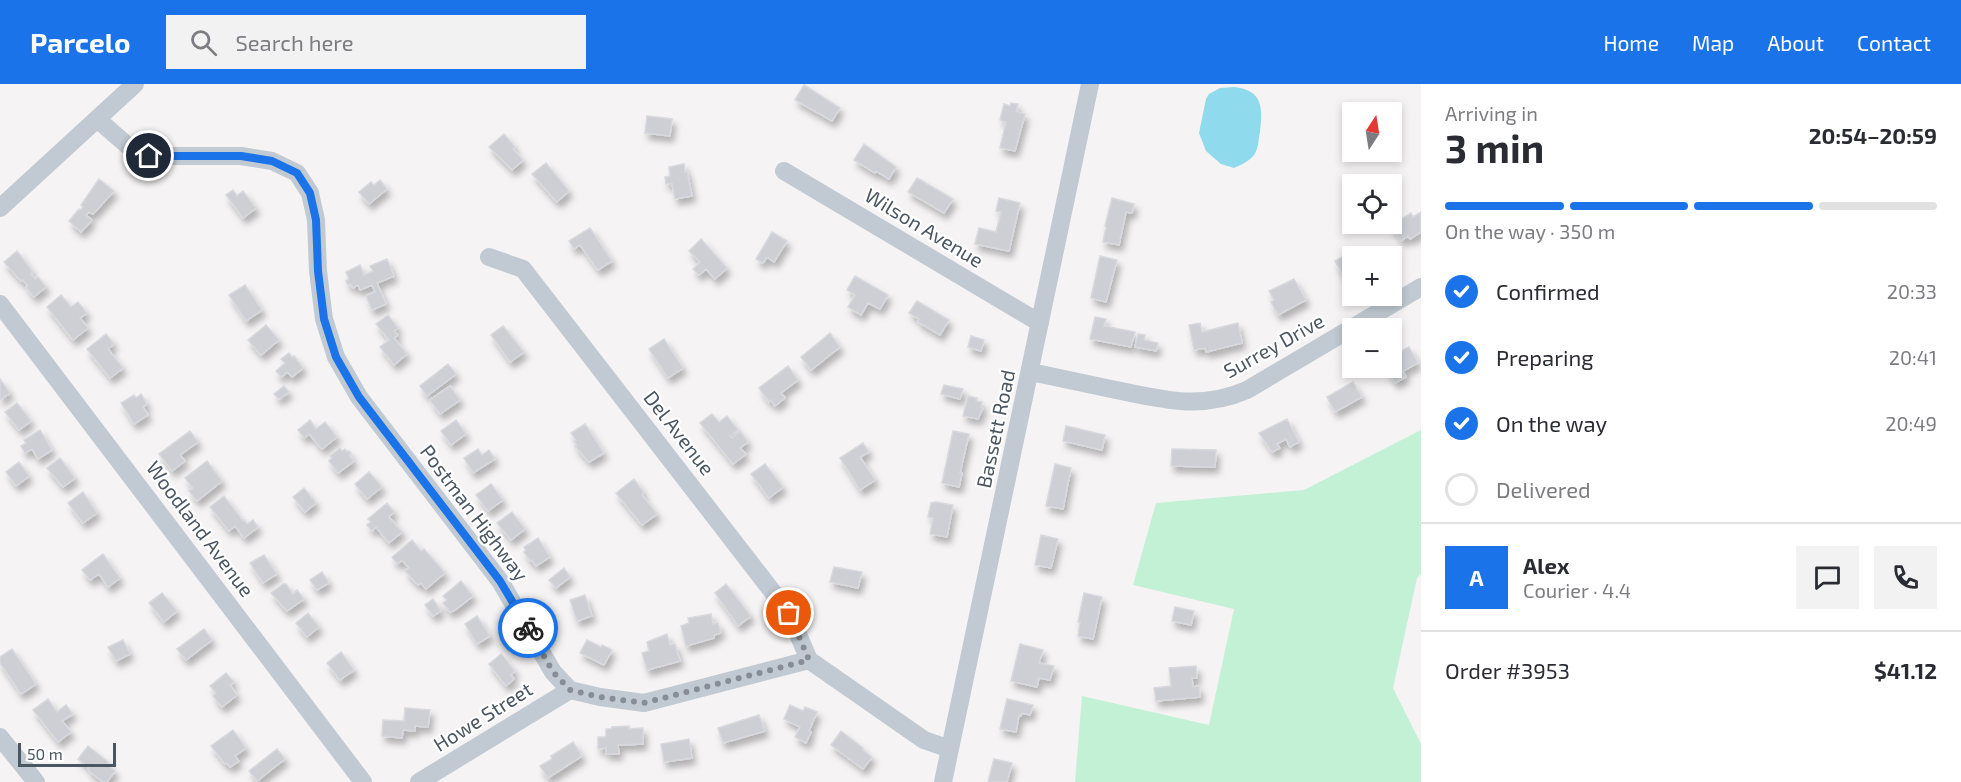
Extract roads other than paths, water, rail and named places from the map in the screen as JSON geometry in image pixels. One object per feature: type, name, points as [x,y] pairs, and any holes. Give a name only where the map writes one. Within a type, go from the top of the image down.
[{"type":"street","points":[[0,208],[135,84]]},
{"type":"street","name":"Bassett Road","points":[[943,782],[1090,84]]},
{"type":"street","name":"Postman Highway","points":[[97,119],[127,145],[149,156],[241,156],[272,161],[297,173],[310,193],[316,220],[318,271],[324,319],[336,357],[359,397],[500,581],[553,672],[570,690]]},
{"type":"street","name":"Wilson Avenue","points":[[784,171],[1040,322]]},
{"type":"street","name":"Del Avenue","points":[[489,257],[523,269],[789,613],[809,660]]},
{"type":"street","name":"Surrey Drive","points":[[1031,372],[1170,402],[1219,400],[1247,390],[1421,287]]},
{"type":"street","name":"Woodland Avenue","points":[[0,304],[363,782]]},
{"type":"street","points":[[570,690],[644,703],[809,660],[924,740],[950,748]]},
{"type":"street","name":"Howe Street","points":[[420,782],[570,690]]},
{"type":"street","points":[[0,737],[36,782]]},
{"type":"water","points":[[1220,88],[1244,89],[1256,96],[1261,115],[1256,152],[1247,161],[1234,168],[1221,164],[1206,151],[1199,133],[1209,94]]}]
